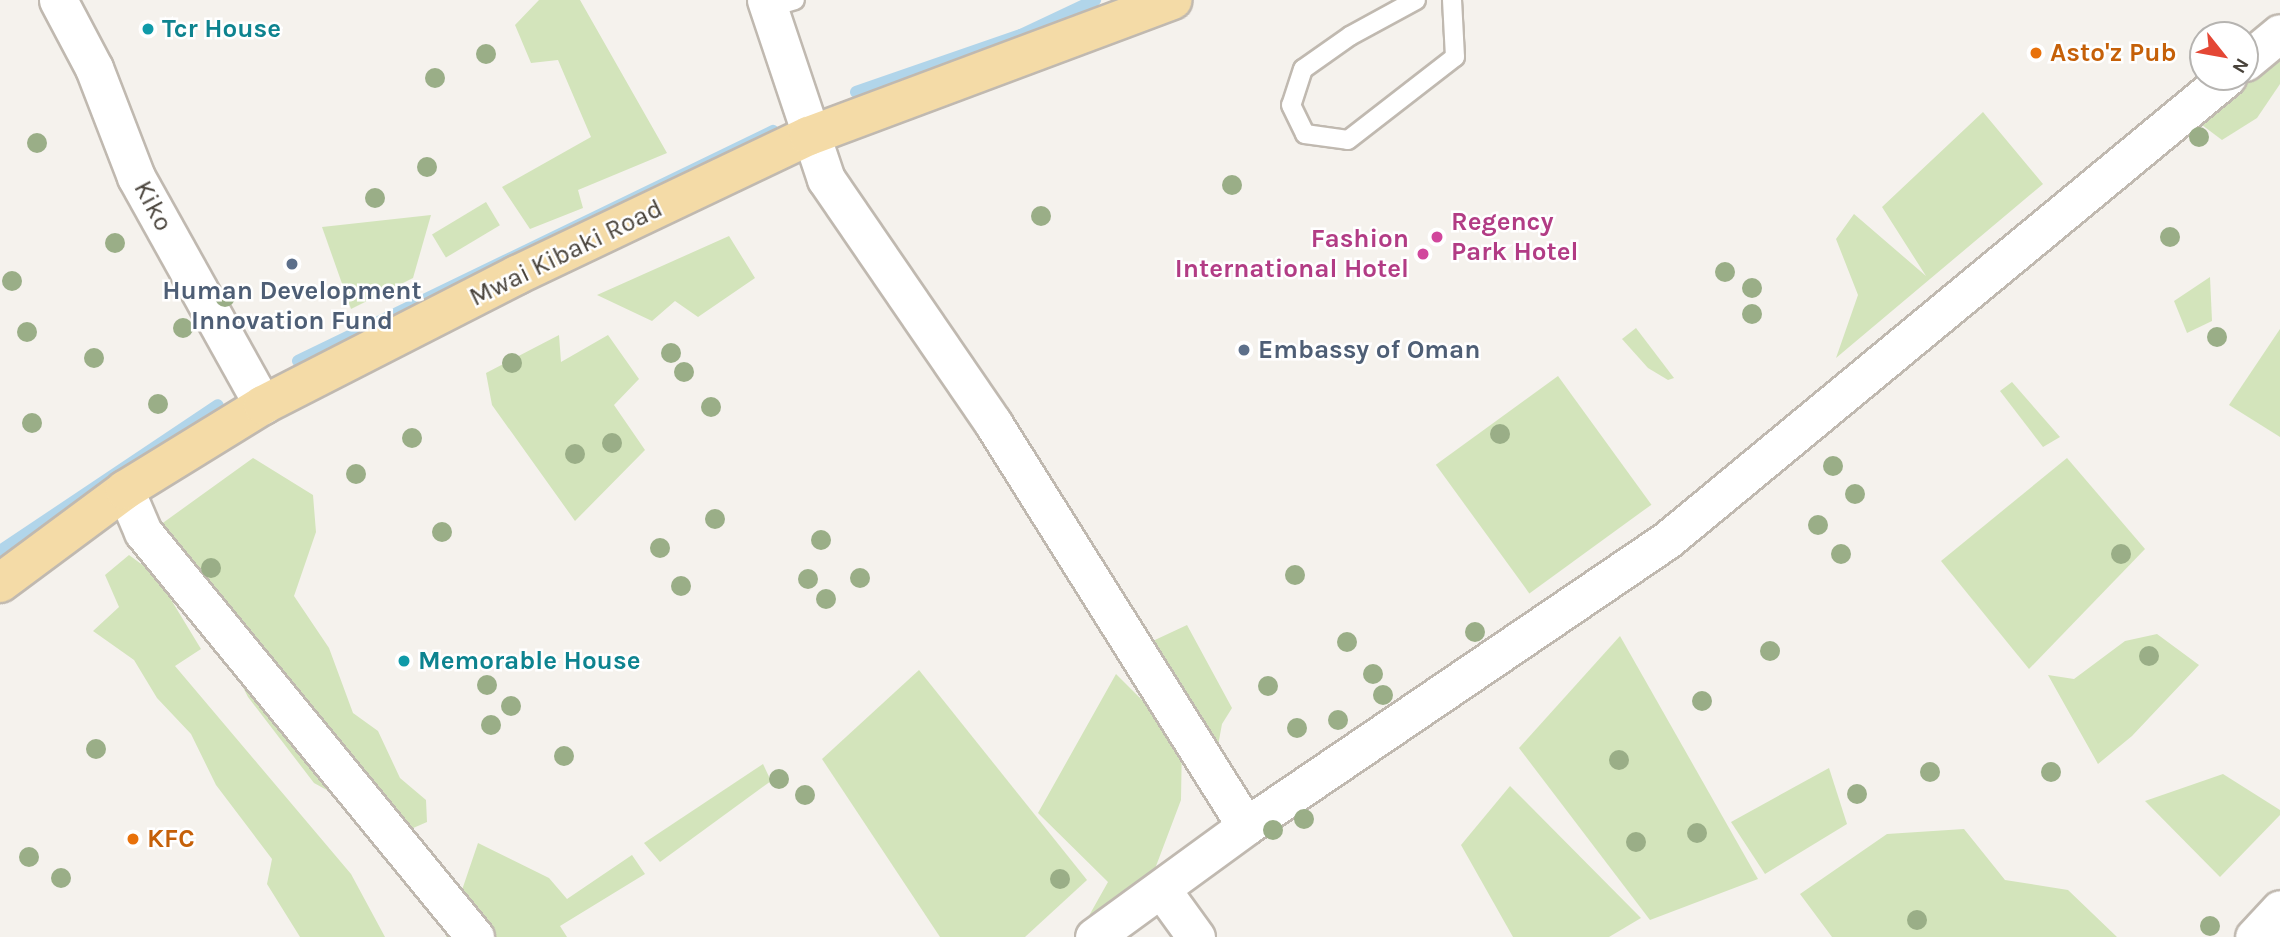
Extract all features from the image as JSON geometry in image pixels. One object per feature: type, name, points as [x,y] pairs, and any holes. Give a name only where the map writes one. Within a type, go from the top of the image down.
[{"type":"main road","name":"Mwai Kibaki Road","points":[[0,583],[125,490],[263,405],[517,275],[809,136],[1172,0]]},
{"type":"street","name":"Kiko","points":[[58,0],[94,68],[136,177],[263,405]]},
{"type":"street","points":[[777,3],[809,136],[826,179],[993,423],[1246,825]]},
{"type":"street","points":[[2259,50],[2280,33]]},
{"type":"street","points":[[1094,937],[1162,890],[1246,825],[1667,540],[2210,91]]},
{"type":"street","points":[[125,490],[143,532],[475,937]]},
{"type":"street","points":[[1162,890],[1196,937]]},
{"type":"street","points":[[2254,937],[2280,909]]},
{"type":"lane","points":[[1416,0],[1350,36],[1303,68],[1291,105],[1305,134],[1348,140],[1455,57],[1452,0]]},
{"type":"green space","points":[[539,0],[580,0],[667,153],[578,190],[583,208],[530,229],[502,187],[591,137],[558,60],[531,63],[515,25]]},
{"type":"green space","points":[[2280,43],[2280,84],[2257,118],[2222,140],[2190,116],[2221,91],[2259,91],[2259,60]]},
{"type":"green space","points":[[1983,112],[2043,184],[1836,358],[1858,295],[1836,239],[1854,214],[1926,276],[1882,207]]},
{"type":"green space","points":[[486,202],[500,225],[446,258],[432,234]]},
{"type":"green space","points":[[431,215],[413,278],[351,309],[322,227]]},
{"type":"green space","points":[[729,236],[755,278],[698,317],[675,301],[652,321],[597,295]]},
{"type":"green space","points":[[2210,277],[2212,321],[2187,333],[2174,301]]},
{"type":"green space","points":[[1636,328],[1674,378],[1668,380],[1648,368],[1622,339]]},
{"type":"green space","points":[[2280,329],[2280,437],[2229,405]]},
{"type":"green space","points":[[559,335],[561,362],[608,335],[639,379],[614,405],[645,450],[575,521],[492,405],[486,373]]},
{"type":"green space","points":[[1558,376],[1651,505],[1529,593],[1436,465]]},
{"type":"green space","points":[[2012,382],[2060,437],[2043,447],[2000,391]]},
{"type":"green space","points":[[253,458],[313,495],[316,532],[294,596],[329,648],[353,713],[378,731],[400,778],[426,800],[427,822],[404,832],[314,783],[248,697],[160,525]]},
{"type":"green space","points":[[2067,458],[2145,549],[2029,669],[1941,561]]},
{"type":"green space","points":[[129,555],[156,575],[201,649],[175,666],[351,874],[385,937],[300,937],[267,884],[272,859],[216,785],[191,734],[157,698],[134,660],[93,631],[119,607],[105,575]]},
{"type":"green space","points":[[1187,625],[1232,708],[1222,724],[1217,751],[1142,646]]},
{"type":"green space","points":[[2157,634],[2199,665],[2132,736],[2098,764],[2048,675],[2074,679],[2125,641]]},
{"type":"green space","points":[[1620,636],[1758,879],[1650,920],[1519,748]]},
{"type":"green space","points":[[919,670],[1087,880],[1025,937],[940,937],[822,759]]},
{"type":"green space","points":[[1116,674],[1182,740],[1181,800],[1150,882],[1077,937],[1108,882],[1038,813]]},
{"type":"green space","points":[[763,764],[771,781],[660,862],[644,843]]},
{"type":"green space","points":[[1829,768],[1847,824],[1765,874],[1731,822]]},
{"type":"green space","points":[[2223,774],[2280,810],[2280,815],[2220,877],[2145,801]]},
{"type":"green space","points":[[1510,786],[1641,918],[1609,937],[1513,937],[1461,845]]},
{"type":"green space","points":[[1964,829],[2005,880],[2068,890],[2117,937],[1832,937],[1800,894],[1887,834]]},
{"type":"green space","points":[[478,843],[549,878],[567,899],[632,855],[645,874],[560,926],[567,937],[446,937]]},
{"type":"waterway","points":[[856,92],[1021,35],[1095,0]]},
{"type":"waterway","points":[[298,361],[773,131]]},
{"type":"waterway","points":[[0,551],[218,405]]},
{"type":"place","name":"Tcr House","points":[[148,29]]},
{"type":"place","name":"Asto'z Pub","points":[[2036,53]]},
{"type":"place","name":"Regency Park Hotel","points":[[1437,237]]},
{"type":"place","name":"Fashion International Hotel","points":[[1423,254]]},
{"type":"place","name":"Human Development Innovation Fund","points":[[292,264]]},
{"type":"place","name":"Embassy of Oman","points":[[1244,350]]},
{"type":"place","name":"Memorable House","points":[[404,661]]},
{"type":"place","name":"KFC","points":[[133,839]]}]
